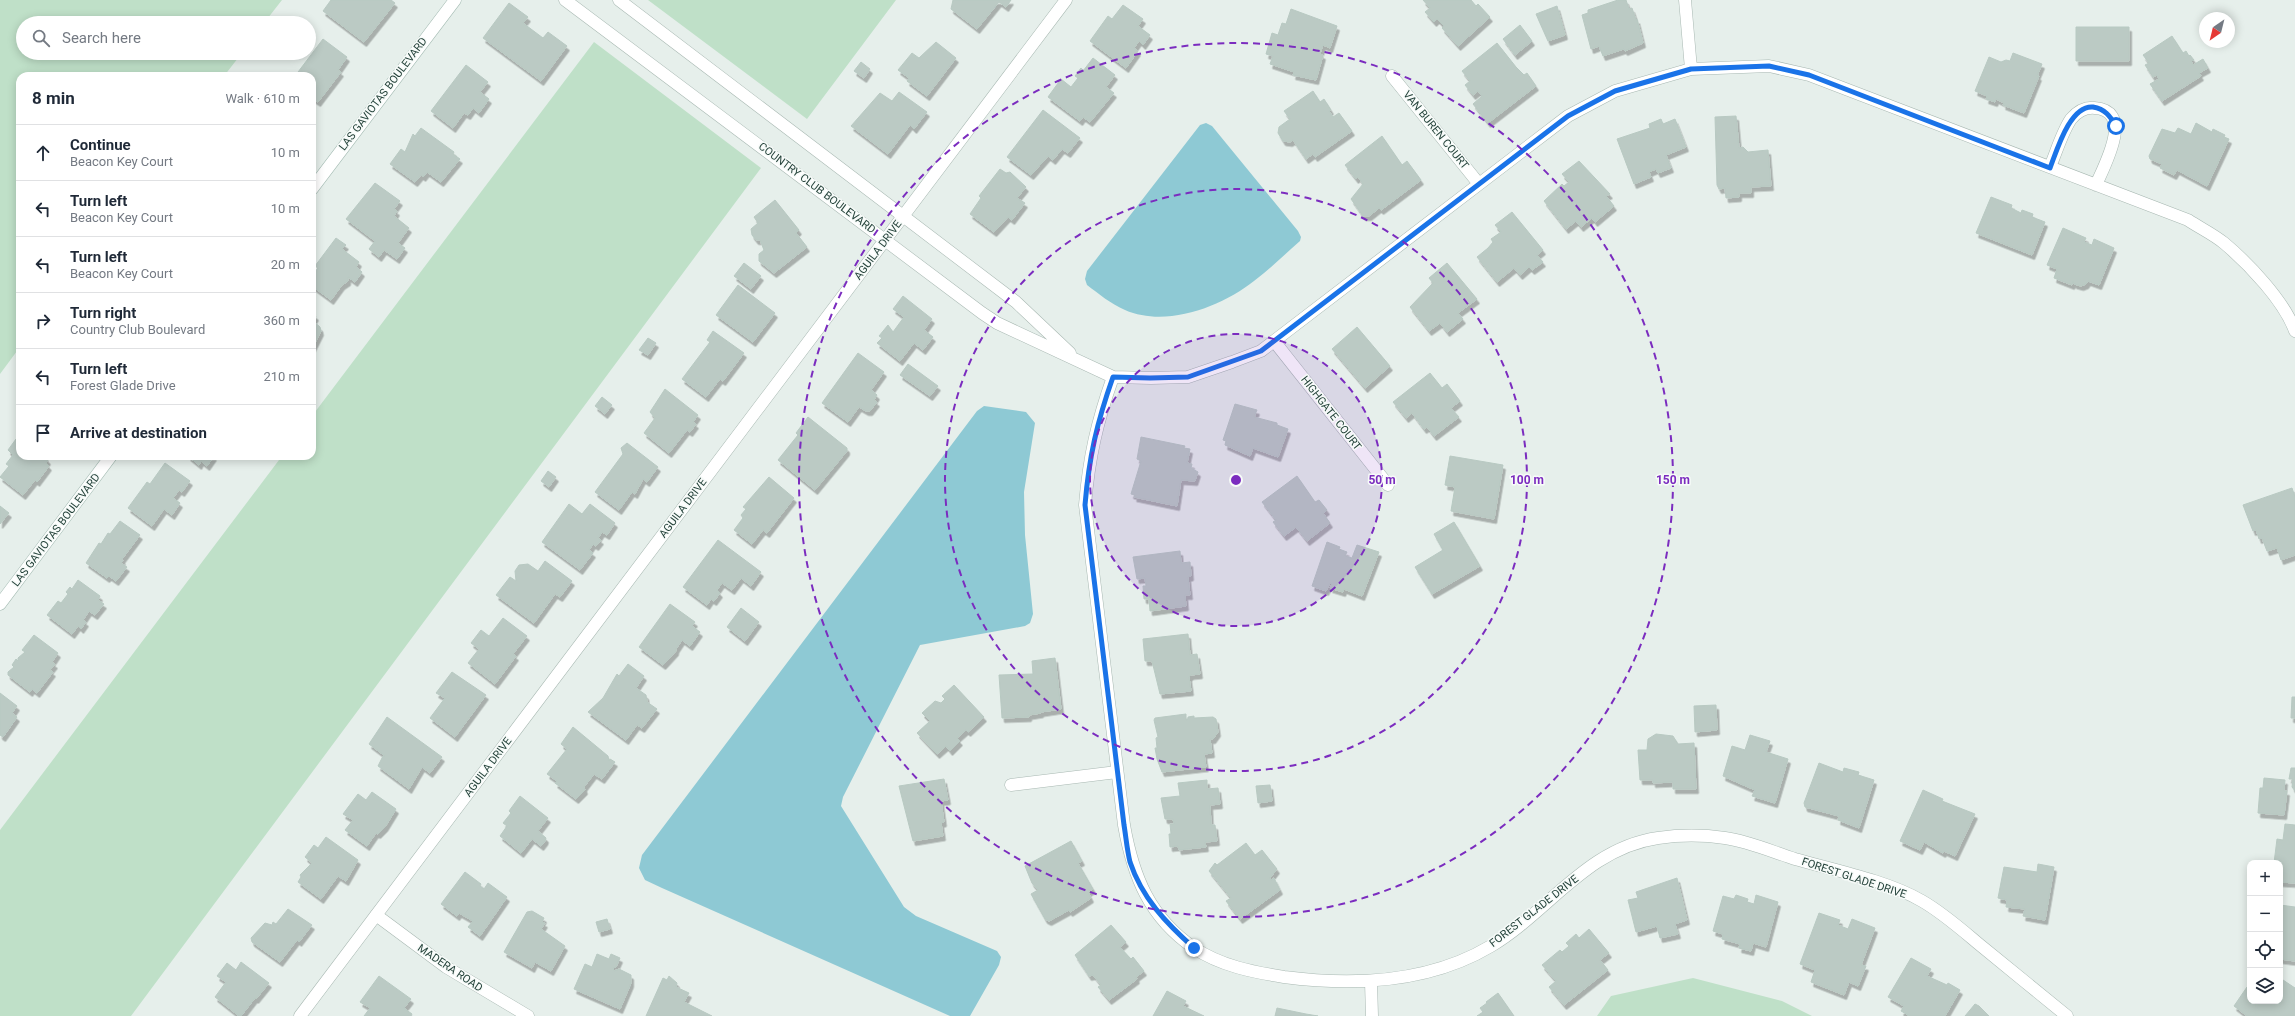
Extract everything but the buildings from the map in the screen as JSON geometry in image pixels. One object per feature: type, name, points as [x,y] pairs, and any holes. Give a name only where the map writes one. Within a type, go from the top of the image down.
[{"type":"street","name":"LAS GAVIOTAS BOULEVARD","points":[[316,184],[455,0]]},
{"type":"street","name":"COUNTRY CLUB BOULEVARD","points":[[565,0],[997,323],[1113,377],[1188,377],[1261,351],[1568,116],[1615,91],[1691,69],[1769,66],[1809,75],[2188,220],[2224,243],[2260,278],[2291,319],[2295,331]]},
{"type":"street","name":"COUNTRY CLUB BOULEVARD","points":[[619,0],[904,215],[1016,302],[1078,361]]},
{"type":"street","name":"AGUILA DRIVE","points":[[300,1016],[1066,0]]},
{"type":"street","points":[[1685,0],[1691,69]]},
{"type":"street","name":"VAN BUREN COURT","points":[[1392,76],[1479,184]]},
{"type":"street","points":[[2050,168],[2071,120],[2079,112],[2089,107],[2100,108],[2110,116],[2116,126],[2116,137],[2096,185]]},
{"type":"street","name":"HIGHGATE COURT","points":[[1274,341],[1388,485]]},
{"type":"street","name":"FOREST GLADE DRIVE","points":[[1113,377],[1098,418],[1092,447],[1085,505],[1117,772],[1130,861],[1142,888],[1166,924],[1194,948],[1226,964],[1260,974],[1316,981],[1371,982],[1412,976],[1452,964],[1491,946],[1595,862],[1629,845],[1658,838],[1688,836],[1727,838],[1894,888],[1922,901],[1965,933],[2067,1016]]},
{"type":"street","name":"LAS GAVIOTAS BOULEVARD","points":[[0,604],[108,460]]},
{"type":"street","points":[[1012,785],[1117,772]]},
{"type":"street","name":"MADERA ROAD","points":[[376,915],[446,967],[528,1016]]},
{"type":"street","points":[[1371,982],[1372,1016]]},
{"type":"green space","points":[[0,0],[282,0],[269,16],[16,16],[16,60],[237,60],[227,72],[16,72],[16,352],[0,374]]},
{"type":"green space","points":[[648,0],[896,0],[807,119]]},
{"type":"green space","points":[[594,42],[761,168],[131,1016],[0,1016],[0,830],[279,460],[316,460],[316,411]]},
{"type":"green space","points":[[1693,978],[1782,1001],[1812,1016],[1597,1016],[1611,996]]},
{"type":"water","points":[[1206,123],[1212,126],[1298,231],[1301,237],[1300,241],[1254,281],[1226,299],[1209,306],[1175,316],[1158,317],[1141,315],[1120,308],[1087,285],[1085,279],[1087,271],[1200,125]]},
{"type":"water","points":[[984,406],[1026,412],[1035,423],[1024,492],[1025,535],[1033,614],[1030,623],[1025,626],[920,645],[843,797],[841,806],[904,907],[916,916],[997,951],[1001,957],[999,965],[970,1016],[950,1016],[645,880],[639,868],[642,855],[977,411]]},
{"type":"route","points":[[1194,948],[1166,924],[1145,895],[1130,861],[1124,825],[1089,550],[1085,505],[1089,461],[1098,418],[1113,377],[1188,377],[1261,351],[1568,116],[1615,91],[1648,80],[1691,69],[1769,66],[1809,75],[2050,168],[2071,120],[2079,112],[2089,107],[2100,108],[2110,116],[2116,126]]}]
